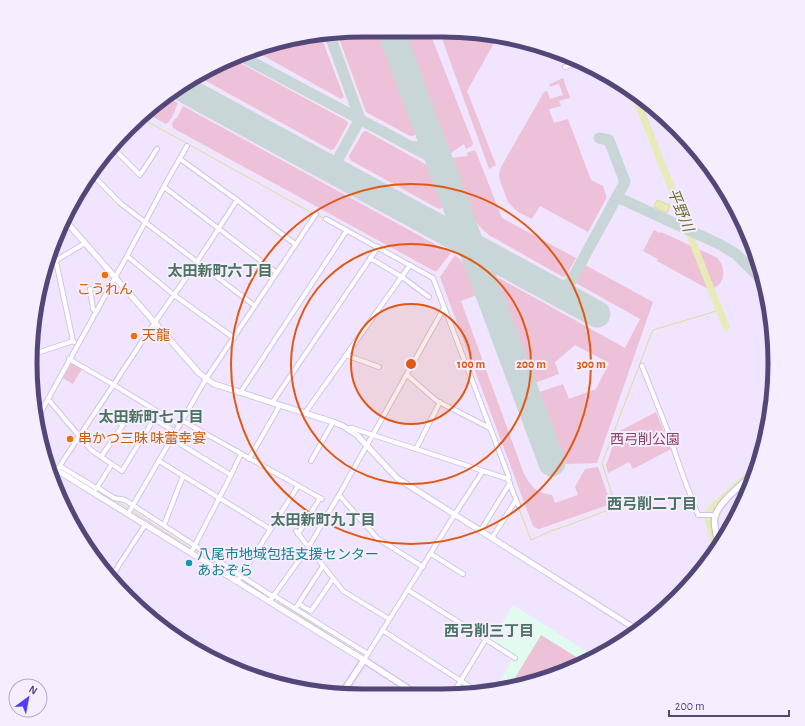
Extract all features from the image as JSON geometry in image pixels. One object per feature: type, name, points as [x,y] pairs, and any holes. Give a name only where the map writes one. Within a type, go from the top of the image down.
[{"type":"main road","points":[[717,537],[715,518],[713,515],[721,504],[746,481]]},
{"type":"main road","points":[[345,688],[364,660],[409,689]]},
{"type":"street","points":[[566,67],[572,64]]},
{"type":"street","points":[[41,412],[187,146]]},
{"type":"street","points":[[116,151],[140,175],[157,149]]},
{"type":"street","points":[[180,159],[295,244]]},
{"type":"street","points":[[95,177],[120,203],[255,306]]},
{"type":"street","points":[[164,187],[277,273]]},
{"type":"street","points":[[58,468],[237,200]]},
{"type":"street","points":[[128,514],[206,379],[316,214]]},
{"type":"street","points":[[326,220],[347,230],[433,278],[509,477],[509,481],[518,505]]},
{"type":"street","points":[[69,224],[199,373],[206,379],[214,384],[333,422],[347,428],[357,435],[397,478],[633,627]]},
{"type":"street","points":[[240,393],[347,230]]},
{"type":"street","points":[[53,262],[85,243]]},
{"type":"street","points":[[272,403],[378,248]]},
{"type":"street","points":[[127,256],[174,295],[234,338]]},
{"type":"street","points":[[370,258],[402,277],[429,297]]},
{"type":"street","points":[[56,260],[76,348]]},
{"type":"street","points":[[305,413],[410,265]]},
{"type":"street","points":[[90,289],[93,309],[96,312]]},
{"type":"street","points":[[269,602],[308,548],[444,308]]},
{"type":"street","points":[[37,353],[74,341]]},
{"type":"street","points":[[346,355],[379,367]]},
{"type":"street","points":[[70,360],[180,425]]},
{"type":"street","points":[[642,366],[698,515],[713,515]]},
{"type":"street","points":[[407,375],[440,402],[490,428]]},
{"type":"street","points":[[48,399],[90,450],[122,471],[154,419],[176,432]]},
{"type":"street","points":[[416,449],[440,402]]},
{"type":"street","points":[[249,458],[280,405]]},
{"type":"street","points":[[183,421],[321,499],[297,533],[343,591],[389,619]]},
{"type":"street","points":[[311,461],[333,422]]},
{"type":"street","points":[[101,457],[123,425],[120,423]]},
{"type":"street","points":[[347,428],[352,428],[509,481]]},
{"type":"street","points":[[172,439],[231,475]]},
{"type":"street","points":[[191,553],[241,454]]},
{"type":"street","points":[[160,461],[270,529]]},
{"type":"street","points":[[96,489],[112,464]]},
{"type":"street","points":[[54,466],[114,498],[125,500],[134,505],[273,596],[368,654]]},
{"type":"street","points":[[96,489],[128,514],[364,660],[483,471]]},
{"type":"street","points":[[164,525],[183,476]]},
{"type":"street","points":[[481,530],[509,481]]},
{"type":"street","points":[[237,582],[298,486]]},
{"type":"street","points":[[339,495],[377,538],[423,567]]},
{"type":"street","points":[[492,538],[516,500]]},
{"type":"street","points":[[114,573],[146,525]]},
{"type":"street","points":[[431,554],[463,574]]},
{"type":"street","points":[[295,610],[324,566]]},
{"type":"street","points":[[299,604],[311,611],[333,579]]},
{"type":"street","points":[[408,590],[515,658]]},
{"type":"street","points":[[382,630],[470,687]]},
{"type":"street","points":[[456,688],[486,639]]},
{"type":"shaded area","points":[[657,200],[670,205],[667,213],[654,207]]},
{"type":"shaded area","points":[[513,605],[590,653],[547,672],[498,684],[513,659],[490,641]]},
{"type":"green space","points":[[379,37],[416,133],[415,135],[410,136],[366,112],[339,38]]},
{"type":"green space","points":[[405,37],[432,37],[473,143],[472,146],[466,149],[464,144],[450,154]]},
{"type":"green space","points":[[441,37],[495,41],[467,91],[496,165],[489,169]]},
{"type":"green space","points":[[322,40],[344,97],[341,99],[260,54],[299,43]]},
{"type":"green space","points":[[238,62],[347,121],[348,124],[334,149],[331,150],[203,79]]},
{"type":"green space","points":[[563,78],[570,98],[559,101],[561,106],[549,109],[554,123],[568,119],[591,180],[603,186],[606,195],[606,199],[588,232],[540,206],[532,219],[518,212],[508,202],[499,175],[501,167],[544,92],[547,91],[550,99],[563,95],[559,84],[549,87],[550,84]]},
{"type":"green space","points":[[171,99],[178,103],[172,117],[166,124],[151,116]]},
{"type":"green space","points":[[183,106],[451,253],[436,272],[173,128],[172,123],[177,118]]},
{"type":"green space","points":[[366,131],[427,165],[443,207],[440,209],[437,208],[350,160],[349,156],[363,132]]},
{"type":"green space","points":[[474,150],[502,218],[576,258],[566,276],[563,277],[489,235],[475,220],[451,158],[468,156],[467,153]]},
{"type":"green space","points":[[654,230],[716,257],[720,261],[723,271],[723,276],[718,285],[714,288],[708,289],[657,261],[658,259],[643,251]]},
{"type":"green space","points":[[455,255],[466,268],[477,295],[461,301],[527,479],[538,491],[552,495],[555,503],[578,495],[575,487],[585,469],[598,467],[611,504],[539,529],[533,526],[440,277]]},
{"type":"green space","points":[[585,265],[653,302],[597,463],[566,464],[540,392],[563,384],[569,399],[596,389],[609,363],[575,345],[555,362],[559,374],[535,383],[497,277],[625,348],[640,319],[576,283]]},
{"type":"green space","points":[[72,363],[82,369],[73,384],[63,378]]},
{"type":"green space","name":"西弓削公園","points":[[656,412],[671,449],[633,469],[629,462],[608,473],[606,465],[618,432]]},
{"type":"green space","points":[[541,635],[579,658],[547,672],[518,680],[515,678]]},
{"type":"waterway","name":"平野川","points":[[638,102],[726,327]]},
{"type":"waterway","points":[[145,120],[314,214]]},
{"type":"waterway","points":[[317,215],[325,219]]},
{"type":"waterway","points":[[518,506],[531,540],[616,507],[602,463],[653,330],[720,310]]},
{"type":"waterway","points":[[449,325],[487,425]]},
{"type":"waterway","points":[[489,430],[506,477]]},
{"type":"waterway","name":"平野川","points":[[714,542],[707,515],[713,507],[748,475]]},
{"type":"waterway","points":[[98,491],[128,508]]},
{"type":"waterway","points":[[134,512],[190,548]]},
{"type":"waterway","points":[[197,551],[218,565]]},
{"type":"waterway","points":[[224,569],[236,577]]},
{"type":"waterway","points":[[243,581],[268,597]]},
{"type":"waterway","points":[[274,601],[293,611],[364,657]]},
{"type":"waterway","points":[[367,659],[414,689]]},
{"type":"taxiway","points":[[331,39],[360,119],[332,170]]},
{"type":"taxiway","points":[[246,59],[440,162]]},
{"type":"taxiway","points":[[412,147],[424,144],[429,132]]},
{"type":"taxiway","points":[[552,290],[563,288],[571,281],[625,182],[609,140],[599,138]]},
{"type":"taxiway","points":[[617,197],[719,244],[736,254],[755,273]]},
{"type":"runway","points":[[393,37],[552,463]]},
{"type":"runway","points":[[185,90],[597,314]]},
{"type":"place","name":"こうれん","points":[[105,275]]},
{"type":"place","name":"天龍","points":[[134,336]]},
{"type":"place","name":"串かつ三昧 味蕾幸宴","points":[[70,439]]},
{"type":"place","name":"八尾市地域包括支援センター あおぞら","points":[[189,563]]},
{"type":"district","name":"太田新町六丁目","points":[[220,271]]},
{"type":"district","name":"太田新町七丁目","points":[[151,417]]},
{"type":"district","name":"西弓削二丁目","points":[[652,504]]},
{"type":"district","name":"太田新町九丁目","points":[[323,520]]},
{"type":"district","name":"西弓削三丁目","points":[[489,631]]}]
